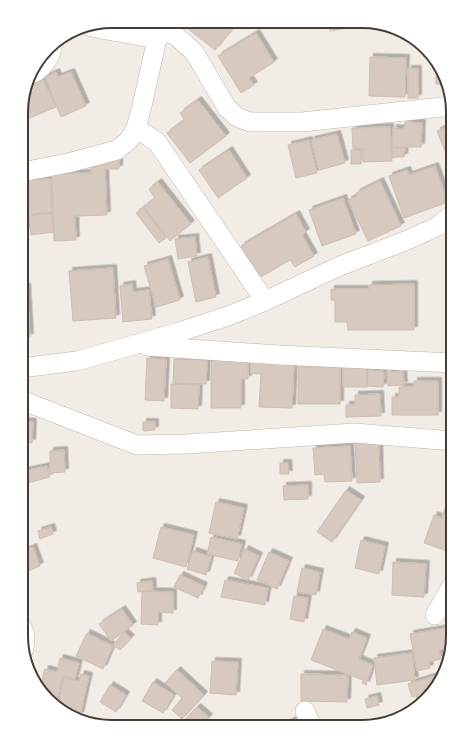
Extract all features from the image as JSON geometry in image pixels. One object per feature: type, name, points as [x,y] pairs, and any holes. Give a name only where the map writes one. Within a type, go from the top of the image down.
[{"type":"street","points":[[101,29],[157,39]]},
{"type":"street","points":[[28,171],[68,163],[118,150],[129,140],[136,128],[157,39],[164,31],[175,35],[194,52],[227,108],[236,117],[250,122],[302,122],[446,107]]},
{"type":"street","points":[[39,70],[46,64],[49,56]]},
{"type":"street","points":[[136,128],[157,142],[265,301]]},
{"type":"street","points":[[28,367],[77,361],[184,331],[228,316],[265,301],[340,266],[410,239],[438,226],[446,220]]},
{"type":"street","points":[[132,345],[279,355],[446,363]]},
{"type":"street","points":[[28,403],[137,445],[187,444],[355,433],[446,440]]},
{"type":"street","points":[[435,615],[446,596]]},
{"type":"building","points":[[187,28],[233,28],[215,50]]},
{"type":"building","points":[[329,28],[348,28],[330,31]]},
{"type":"building","points":[[256,33],[274,62],[249,78],[254,85],[241,93],[218,56]]},
{"type":"building","points":[[370,57],[406,58],[405,97],[369,96]]},
{"type":"building","points":[[408,69],[418,69],[418,98],[408,98]]},
{"type":"building","points":[[56,72],[58,77],[71,72],[86,106],[61,117],[45,77]]},
{"type":"building","points":[[436,72],[442,84],[436,84]]},
{"type":"building","points":[[42,77],[56,107],[28,119],[29,101],[34,81]]},
{"type":"building","points":[[198,100],[226,136],[190,163],[167,133],[185,120],[180,113]]},
{"type":"building","points":[[405,122],[422,123],[421,147],[392,147],[393,128],[404,129]]},
{"type":"building","points":[[390,127],[392,161],[363,162],[363,149],[353,149],[352,128]]},
{"type":"building","points":[[446,127],[446,154],[437,131]]},
{"type":"building","points":[[337,134],[345,163],[319,170],[311,140]]},
{"type":"building","points":[[309,140],[317,173],[296,178],[288,145]]},
{"type":"building","points":[[393,148],[405,148],[404,157],[392,157]]},
{"type":"building","points":[[229,150],[247,178],[218,198],[199,170]]},
{"type":"building","points":[[351,150],[361,150],[361,164],[351,164]]},
{"type":"building","points":[[119,160],[119,169],[105,169],[107,215],[75,216],[76,240],[54,241],[52,174],[91,173],[91,161]]},
{"type":"building","points":[[435,166],[446,196],[446,203],[404,218],[389,176],[407,170],[409,175]]},
{"type":"building","points":[[50,179],[52,213],[28,214],[28,180]]},
{"type":"building","points":[[380,181],[401,226],[368,241],[348,200],[357,196],[356,193]]},
{"type":"building","points":[[158,182],[191,224],[170,241],[144,207],[155,198],[149,189]]},
{"type":"building","points":[[343,198],[356,234],[322,246],[309,210]]},
{"type":"building","points":[[143,208],[166,238],[159,243],[136,213]]},
{"type":"building","points":[[51,213],[54,232],[31,235],[28,216]]},
{"type":"building","points":[[296,214],[306,232],[302,235],[314,256],[295,267],[290,260],[259,278],[241,246]]},
{"type":"building","points":[[195,237],[197,256],[178,259],[175,239]]},
{"type":"building","points":[[208,257],[216,297],[196,302],[188,262]]},
{"type":"building","points":[[168,259],[180,300],[156,307],[144,266]]},
{"type":"building","points":[[113,268],[116,318],[73,321],[69,271]]},
{"type":"building","points":[[132,284],[133,292],[149,290],[152,319],[123,322],[120,286]]},
{"type":"building","points":[[414,284],[414,330],[348,330],[347,322],[335,322],[335,300],[331,300],[331,289],[369,289],[369,285]]},
{"type":"building","points":[[28,304],[30,337],[28,337]]},
{"type":"building","points":[[147,358],[166,359],[164,401],[145,400]]},
{"type":"building","points":[[174,359],[207,360],[206,384],[173,383]]},
{"type":"building","points":[[211,360],[248,360],[248,379],[241,379],[241,408],[211,408]]},
{"type":"building","points":[[251,361],[294,363],[292,408],[259,407],[261,374],[251,373]]},
{"type":"building","points":[[298,367],[340,367],[340,404],[298,404]]},
{"type":"building","points":[[343,367],[366,367],[367,387],[343,387]]},
{"type":"building","points":[[368,370],[384,371],[383,387],[367,386]]},
{"type":"building","points":[[403,371],[404,385],[388,386],[387,372]]},
{"type":"building","points":[[414,381],[438,381],[438,415],[392,415],[392,397],[399,397],[399,387],[414,387]]},
{"type":"building","points":[[171,384],[199,385],[198,409],[171,408]]},
{"type":"building","points":[[380,394],[381,416],[346,417],[346,405],[355,405],[355,395]]},
{"type":"building","points":[[28,422],[33,422],[32,443],[28,443]]},
{"type":"building","points":[[143,422],[155,422],[155,430],[143,431]]},
{"type":"building","points":[[355,441],[379,441],[380,482],[357,483]]},
{"type":"building","points":[[350,446],[352,481],[325,482],[324,474],[315,475],[313,448]]},
{"type":"building","points":[[64,450],[65,472],[50,473],[50,451]]},
{"type":"building","points":[[280,463],[288,463],[289,474],[280,474]]},
{"type":"building","points":[[47,466],[50,477],[28,483],[28,470]]},
{"type":"building","points":[[308,485],[308,499],[284,500],[283,486]]},
{"type":"building","points":[[346,490],[361,500],[332,542],[317,532]]},
{"type":"building","points":[[216,502],[244,508],[237,539],[209,533]]},
{"type":"building","points":[[445,508],[446,551],[424,543],[434,515],[442,518]]},
{"type":"building","points":[[51,527],[53,534],[40,539],[38,531]]},
{"type":"building","points":[[161,527],[194,535],[186,567],[153,558]]},
{"type":"building","points":[[211,537],[242,544],[238,561],[207,554]]},
{"type":"building","points":[[361,540],[385,546],[379,574],[355,568]]},
{"type":"building","points":[[33,547],[40,566],[28,571],[28,549]]},
{"type":"building","points":[[245,549],[259,556],[248,580],[234,573]]},
{"type":"building","points":[[193,551],[211,557],[206,575],[187,569]]},
{"type":"building","points":[[269,552],[289,561],[277,589],[257,580]]},
{"type":"building","points":[[393,562],[426,564],[424,597],[392,595]]},
{"type":"building","points":[[302,568],[320,572],[316,595],[297,592]]},
{"type":"building","points":[[180,575],[204,586],[198,598],[174,587]]},
{"type":"building","points":[[225,580],[268,588],[265,605],[221,597]]},
{"type":"building","points":[[152,581],[153,590],[138,592],[137,583]]},
{"type":"building","points":[[142,591],[173,592],[173,613],[158,612],[158,625],[141,624]]},
{"type":"building","points":[[294,596],[308,598],[304,622],[290,619]]},
{"type":"building","points":[[122,609],[133,625],[111,641],[99,624]]},
{"type":"building","points":[[445,628],[445,649],[439,650],[441,659],[429,662],[430,668],[417,671],[410,634]]},
{"type":"building","points":[[323,629],[349,639],[352,632],[367,638],[359,659],[373,665],[366,685],[362,683],[363,680],[311,660]]},
{"type":"building","points":[[124,632],[131,638],[120,650],[113,645]]},
{"type":"building","points":[[87,633],[113,646],[103,669],[76,656]]},
{"type":"building","points":[[412,653],[415,680],[377,685],[374,658]]},
{"type":"building","points":[[60,658],[79,663],[75,679],[63,676],[57,700],[52,696],[41,682],[45,669],[57,672]]},
{"type":"building","points":[[212,661],[238,662],[236,695],[210,693]]},
{"type":"building","points":[[177,670],[204,695],[182,719],[172,710],[182,698],[165,683]]},
{"type":"building","points":[[81,674],[89,676],[80,714],[59,701],[64,678],[79,681]]},
{"type":"building","points":[[301,674],[348,675],[347,702],[301,701]]},
{"type":"building","points":[[436,675],[424,693],[412,697],[408,684]]},
{"type":"building","points":[[153,682],[174,695],[163,713],[142,701]]},
{"type":"building","points":[[110,685],[126,695],[116,712],[100,702]]},
{"type":"building","points":[[423,695],[417,700],[416,697]]},
{"type":"building","points":[[377,696],[379,705],[367,708],[365,699]]},
{"type":"building","points":[[197,707],[209,717],[207,720],[185,720]]}]
